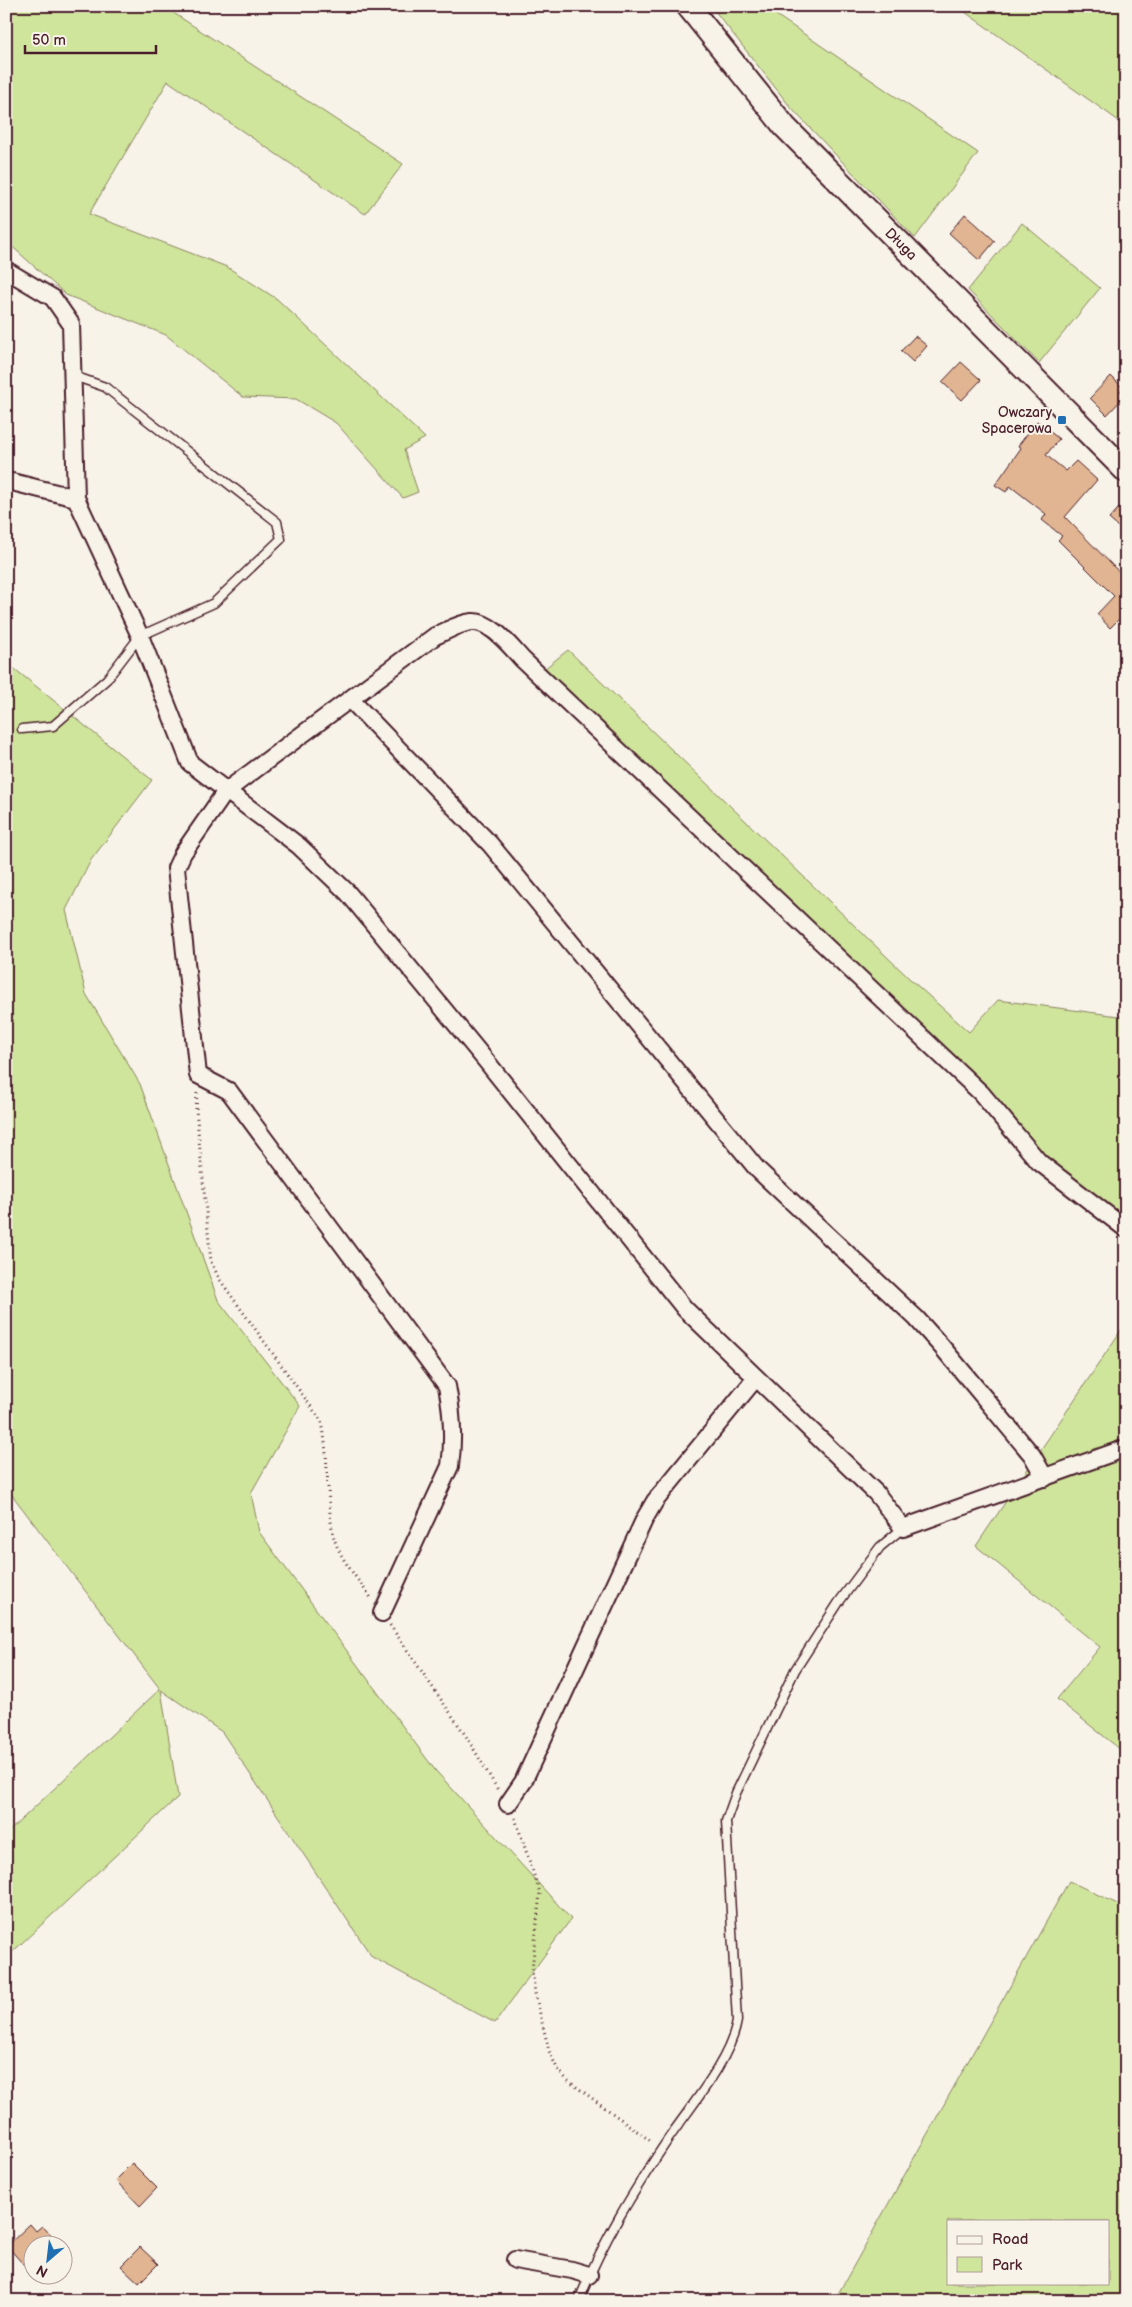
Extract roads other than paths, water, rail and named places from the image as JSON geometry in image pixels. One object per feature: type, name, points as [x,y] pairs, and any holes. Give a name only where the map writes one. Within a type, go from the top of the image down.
[{"type":"street","name":"Długa","points":[[688,6],[785,127],[1125,469]]},
{"type":"street","points":[[6,270],[52,298],[71,324],[74,376],[76,498],[140,636],[190,763],[299,846],[348,893],[487,1062],[685,1309],[876,1493],[903,1528],[1126,1448]]},
{"type":"street","points":[[9,486],[76,498]]},
{"type":"street","points":[[382,1613],[450,1466],[453,1449],[450,1402],[446,1386],[434,1366],[229,1092],[198,1075],[176,868],[183,853],[226,791],[435,636],[463,624],[475,622],[500,635],[522,659],[981,1093],[1038,1162],[1126,1229]]},
{"type":"street","points":[[350,699],[490,844],[757,1169],[916,1318],[942,1347],[1032,1455],[1045,1478]]},
{"type":"street","points":[[508,1804],[523,1782],[645,1518],[655,1501],[755,1378]]},
{"type":"street","points":[[515,2260],[572,2270],[589,2275]]},
{"type":"lane","points":[[22,729],[53,726],[107,679],[140,636],[214,603],[281,539],[276,522],[105,387],[74,376]]},
{"type":"lane","points":[[579,2301],[600,2252],[662,2150],[721,2061],[734,2036],[737,2021],[726,1821],[736,1793],[795,1670],[839,1602],[880,1547],[903,1528]]},
{"type":"place","name":"Owczary Spacerowa","points":[[1062,420]]}]
